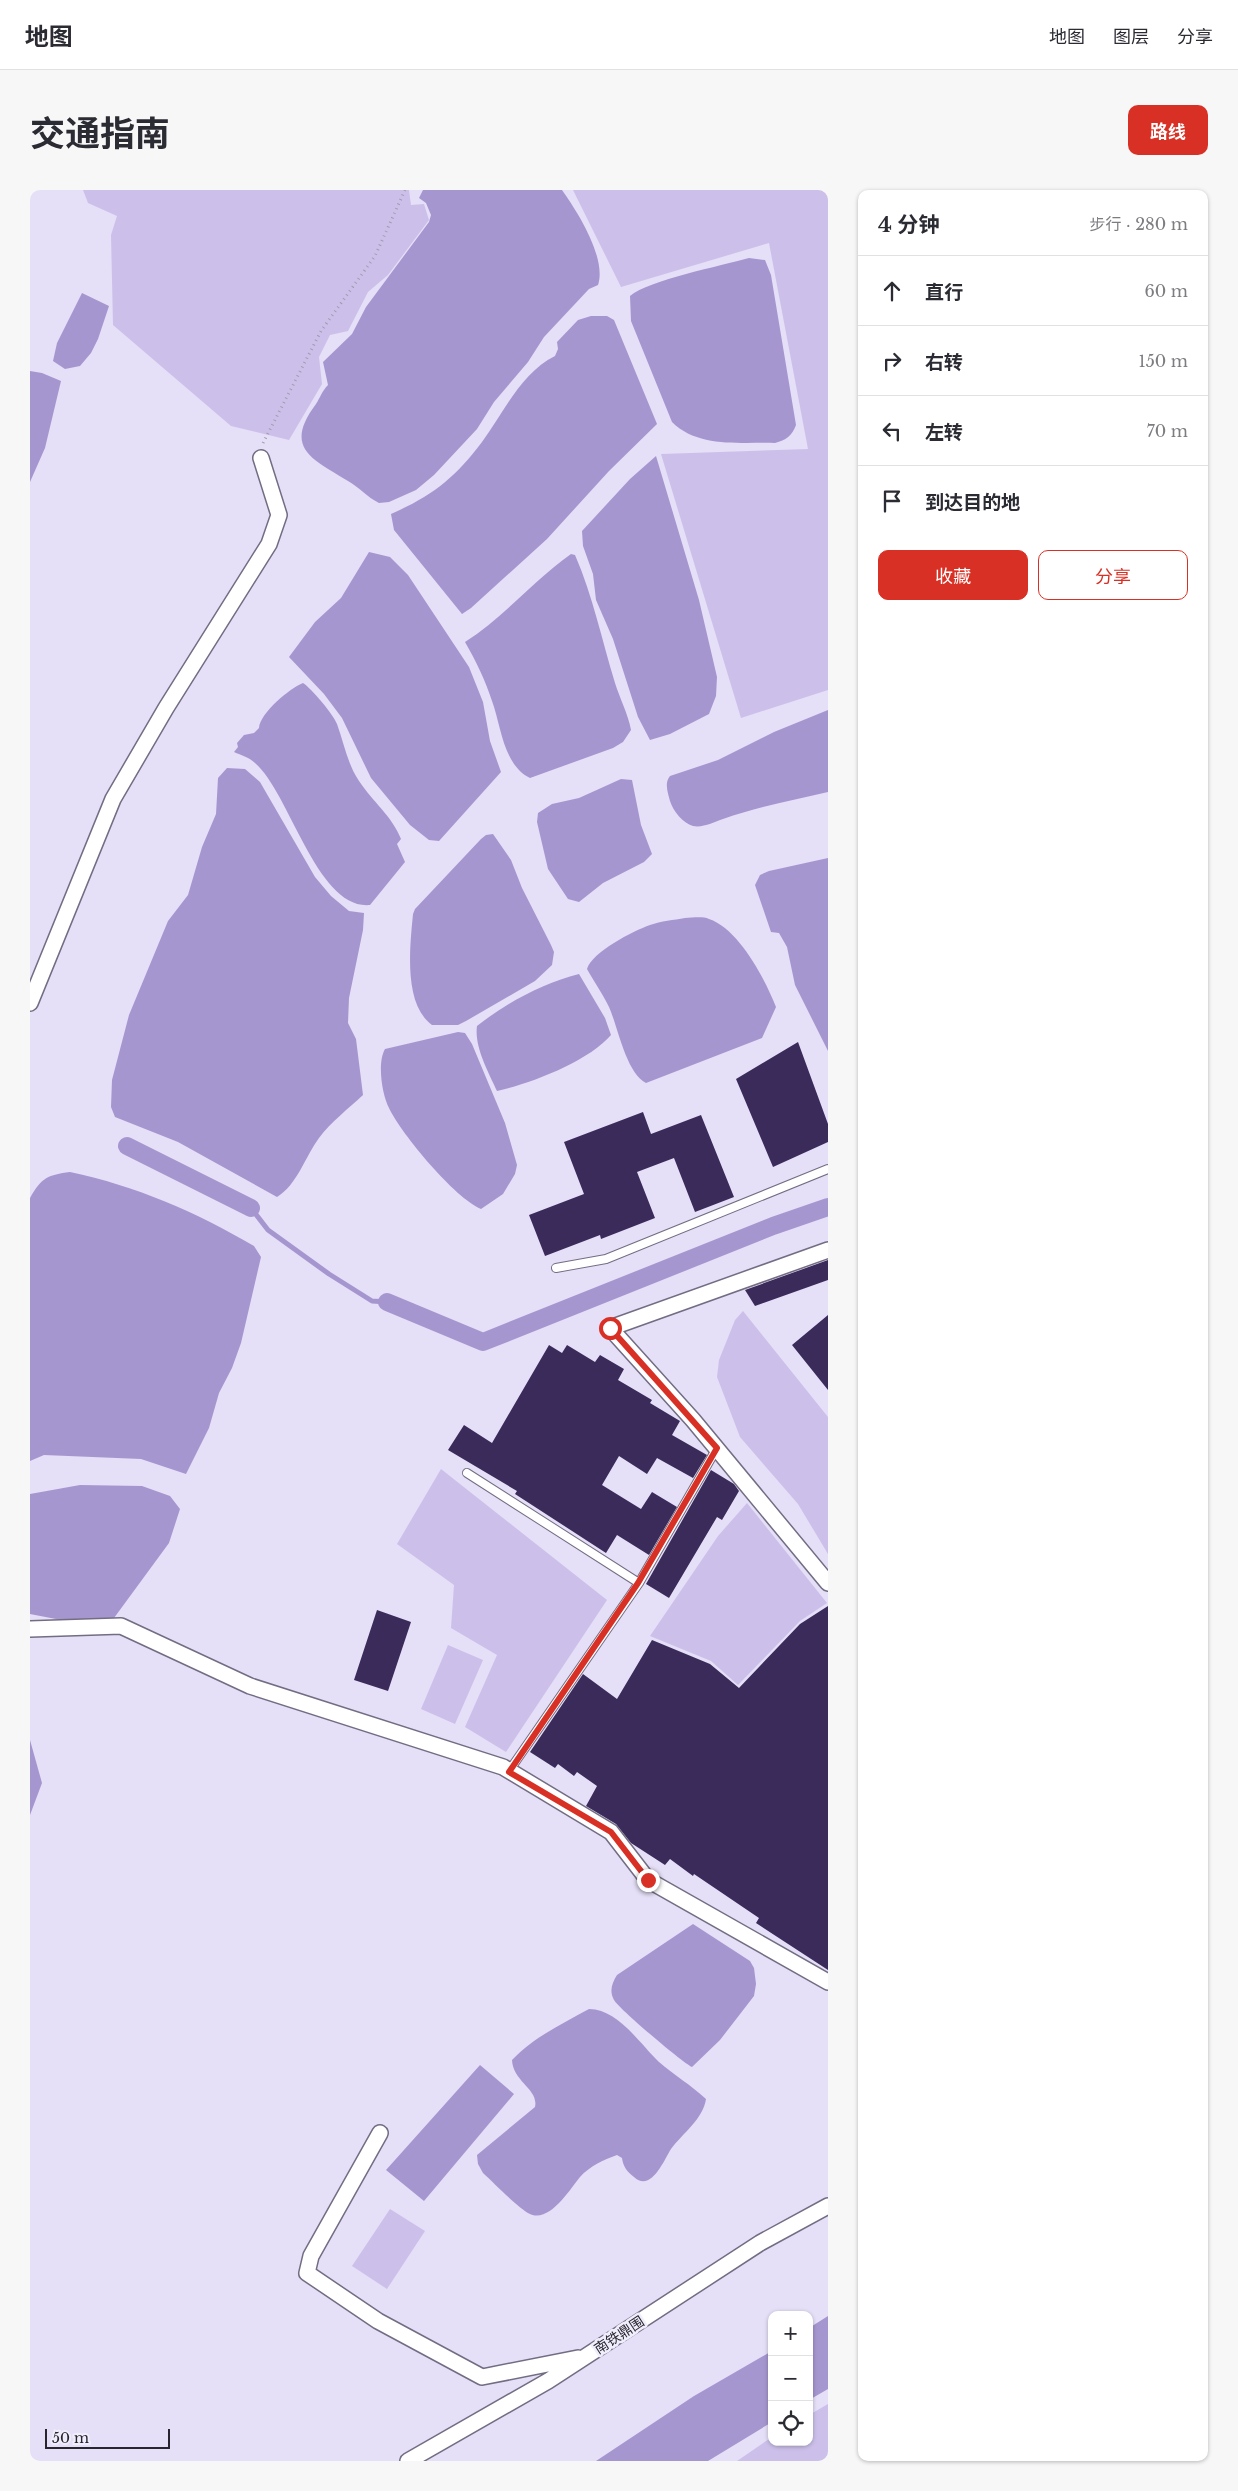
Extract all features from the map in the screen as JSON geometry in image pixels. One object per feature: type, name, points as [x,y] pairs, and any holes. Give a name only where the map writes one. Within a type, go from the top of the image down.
[{"type":"street","points":[[30,1003],[112,799],[268,544],[279,515],[261,458]]},
{"type":"street","points":[[828,1250],[610,1328],[717,1448],[828,1583]]},
{"type":"street","points":[[30,1629],[121,1626],[250,1686],[502,1767],[611,1832],[648,1880],[828,1982]]},
{"type":"street","points":[[380,2133],[311,2256],[307,2273],[378,2321],[482,2377],[586,2356]]},
{"type":"street","name":"南铁鼎围","points":[[408,2461],[548,2381],[760,2243],[828,2206]]},
{"type":"lane","points":[[556,1268],[606,1258],[828,1169]]},
{"type":"lane","points":[[509,1772],[638,1583],[717,1448]]},
{"type":"lane","points":[[467,1473],[638,1583]]},
{"type":"path","points":[[261,458],[263,441],[321,332],[375,256],[406,190]]},
{"type":"shaded area","points":[[83,190],[409,190],[411,205],[424,204],[429,220],[388,275],[368,292],[348,331],[330,335],[319,357],[322,384],[289,440],[231,426],[113,325],[111,235],[117,216],[88,203]]},
{"type":"shaded area","points":[[423,190],[562,190],[589,235],[595,249],[600,274],[598,285],[589,289],[544,337],[528,362],[494,402],[477,429],[434,475],[416,490],[389,502],[379,503],[352,483],[313,459],[306,451],[302,442],[302,432],[306,419],[328,385],[323,362],[352,334],[366,307],[429,222],[431,215],[426,203],[419,198]]},
{"type":"shaded area","points":[[573,190],[828,190],[828,690],[741,718],[661,454],[808,449],[769,243],[621,287]]},
{"type":"shaded area","points":[[749,258],[765,260],[771,275],[796,425],[788,437],[775,443],[734,443],[707,440],[682,430],[672,422],[631,321],[630,296],[639,290],[686,274]]},
{"type":"shaded area","points":[[82,293],[109,306],[98,339],[91,353],[80,366],[65,369],[53,361],[57,343]]},
{"type":"shaded area","points":[[591,316],[607,316],[614,320],[657,424],[609,471],[547,539],[462,614],[394,530],[391,514],[431,493],[452,476],[482,442],[514,394],[532,372],[555,356],[558,349],[557,342],[578,320]]},
{"type":"shaded area","points":[[30,371],[42,373],[61,381],[45,448],[30,482]]},
{"type":"shaded area","points":[[656,456],[699,600],[717,677],[716,696],[709,714],[670,734],[650,740],[638,717],[613,639],[596,600],[593,574],[583,546],[582,531],[630,479]]},
{"type":"shaded area","points":[[369,552],[390,557],[408,575],[469,667],[483,702],[490,741],[501,772],[439,841],[429,840],[410,825],[371,778],[342,718],[324,694],[289,657],[315,622],[341,598]]},
{"type":"shaded area","points":[[571,554],[575,555],[587,586],[615,683],[631,730],[623,742],[613,748],[530,778],[521,772],[508,754],[486,686],[477,663],[465,642],[493,622]]},
{"type":"shaded area","points":[[303,683],[317,696],[335,720],[355,774],[364,789],[393,823],[401,839],[397,844],[405,862],[370,905],[351,902],[335,889],[320,870],[306,847],[268,778],[253,761],[234,752],[238,747],[237,743],[244,735],[254,733],[259,728],[264,715],[270,708],[291,690]]},
{"type":"shaded area","points":[[828,710],[828,792],[762,807],[701,826],[693,826],[686,822],[673,809],[667,788],[670,776],[718,760],[774,732]]},
{"type":"shaded area","points":[[227,768],[245,769],[260,782],[315,877],[331,896],[349,911],[364,913],[363,930],[349,998],[348,1023],[356,1039],[363,1095],[324,1132],[290,1185],[277,1197],[178,1142],[115,1117],[111,1107],[112,1080],[129,1015],[168,921],[188,895],[202,847],[216,814],[218,778]]},
{"type":"shaded area","points":[[621,779],[632,780],[641,825],[652,854],[644,862],[603,883],[579,902],[568,899],[548,869],[537,822],[538,813],[552,804],[579,798]]},
{"type":"shaded area","points":[[493,834],[511,860],[522,888],[551,945],[554,952],[552,965],[535,981],[458,1025],[432,1025],[423,1016],[416,1003],[412,989],[410,958],[413,914],[415,909],[481,839],[486,835]]},
{"type":"shaded area","points":[[828,858],[828,1051],[795,985],[787,947],[779,933],[771,932],[755,885],[760,875],[769,871]]},
{"type":"shaded area","points":[[685,918],[706,918],[731,933],[758,969],[776,1007],[762,1038],[646,1083],[633,1070],[623,1049],[609,1007],[587,969],[590,962],[605,949],[624,937],[654,924]]},
{"type":"shaded area","points":[[579,974],[605,1018],[611,1035],[589,1054],[558,1070],[526,1083],[497,1091],[480,1051],[477,1026],[500,1009],[525,995]]},
{"type":"shaded area","points":[[458,1032],[465,1033],[472,1044],[505,1123],[517,1165],[515,1174],[503,1194],[481,1209],[457,1192],[405,1134],[389,1108],[381,1079],[381,1062],[385,1049]]},
{"type":"shaded area","points":[[70,1172],[118,1185],[188,1211],[254,1246],[261,1257],[241,1343],[232,1368],[219,1393],[209,1428],[186,1474],[141,1459],[44,1455],[30,1461],[30,1198],[46,1178]]},
{"type":"shaded area","points":[[743,1311],[828,1417],[828,1554],[798,1504],[740,1437],[717,1377],[719,1360],[735,1320]]},
{"type":"shaded area","points":[[441,1469],[607,1600],[506,1752],[465,1727],[497,1655],[451,1628],[454,1585],[397,1544]]},
{"type":"shaded area","points":[[80,1485],[142,1486],[170,1496],[180,1509],[169,1543],[114,1618],[92,1620],[87,1625],[30,1614],[30,1494]]},
{"type":"shaded area","points":[[747,1503],[827,1603],[800,1621],[738,1685],[711,1661],[650,1636],[718,1536]]},
{"type":"shaded area","points":[[448,1645],[483,1660],[455,1724],[421,1709]]},
{"type":"shaded area","points":[[30,1740],[42,1783],[30,1815]]},
{"type":"shaded area","points":[[693,1924],[750,1961],[754,1968],[756,1984],[754,1996],[720,2040],[692,2067],[664,2046],[618,2005],[612,1997],[611,1990],[617,1975]]},
{"type":"shaded area","points":[[589,2009],[610,2015],[619,2021],[659,2062],[706,2099],[704,2106],[697,2119],[671,2149],[661,2167],[651,2178],[646,2181],[640,2181],[634,2177],[626,2169],[622,2158],[617,2155],[602,2161],[588,2170],[559,2203],[545,2214],[530,2214],[483,2173],[478,2164],[477,2155],[535,2107],[533,2095],[513,2068],[512,2060],[539,2038]]},
{"type":"shaded area","points":[[480,2065],[514,2094],[424,2201],[386,2170]]},
{"type":"shaded area","points":[[390,2209],[425,2231],[387,2289],[352,2266]]},
{"type":"shaded area","points":[[828,2316],[828,2389],[813,2398],[813,2356],[813,2325]]},
{"type":"shaded area","points":[[768,2353],[768,2424],[708,2461],[596,2461],[694,2396]]},
{"type":"shaded area","points":[[828,2404],[828,2461],[737,2461],[768,2440],[768,2446],[813,2446],[813,2413]]},
{"type":"building","points":[[798,1042],[828,1124],[828,1142],[773,1167],[736,1079]]},
{"type":"building","points":[[643,1112],[651,1134],[701,1115],[734,1197],[695,1212],[674,1158],[637,1172],[655,1218],[601,1239],[600,1235],[545,1256],[529,1215],[584,1194],[564,1142]]},
{"type":"building","points":[[828,1260],[828,1280],[755,1306],[745,1290]]},
{"type":"building","points":[[828,1315],[828,1390],[792,1345]]},
{"type":"building","points":[[549,1345],[562,1353],[567,1345],[595,1362],[600,1355],[624,1369],[618,1380],[652,1400],[650,1403],[680,1421],[672,1435],[707,1455],[693,1478],[657,1458],[647,1474],[619,1456],[602,1485],[641,1509],[652,1492],[677,1507],[649,1555],[617,1535],[606,1553],[515,1494],[517,1491],[448,1450],[464,1425],[492,1443]]},
{"type":"building","points":[[711,1470],[734,1484],[739,1491],[722,1520],[717,1517],[669,1598],[646,1584]]},
{"type":"building","points":[[828,1606],[828,1970],[756,1923],[759,1918],[694,1874],[693,1876],[670,1859],[665,1865],[631,1843],[616,1824],[586,1806],[597,1786],[577,1772],[574,1776],[558,1764],[555,1768],[530,1752],[583,1674],[617,1699],[652,1640],[710,1664],[739,1688],[800,1624]]},
{"type":"building","points":[[377,1610],[411,1622],[388,1691],[354,1680]]},
{"type":"waterway","points":[[127,1146],[251,1208]]},
{"type":"waterway","points":[[387,1302],[483,1342],[773,1226],[828,1207]]},
{"type":"waterway","points":[[251,1208],[268,1230],[329,1274],[372,1301],[387,1302]]},
{"type":"route","points":[[610,1328],[717,1448],[638,1583],[509,1772],[611,1832],[648,1880]]}]
